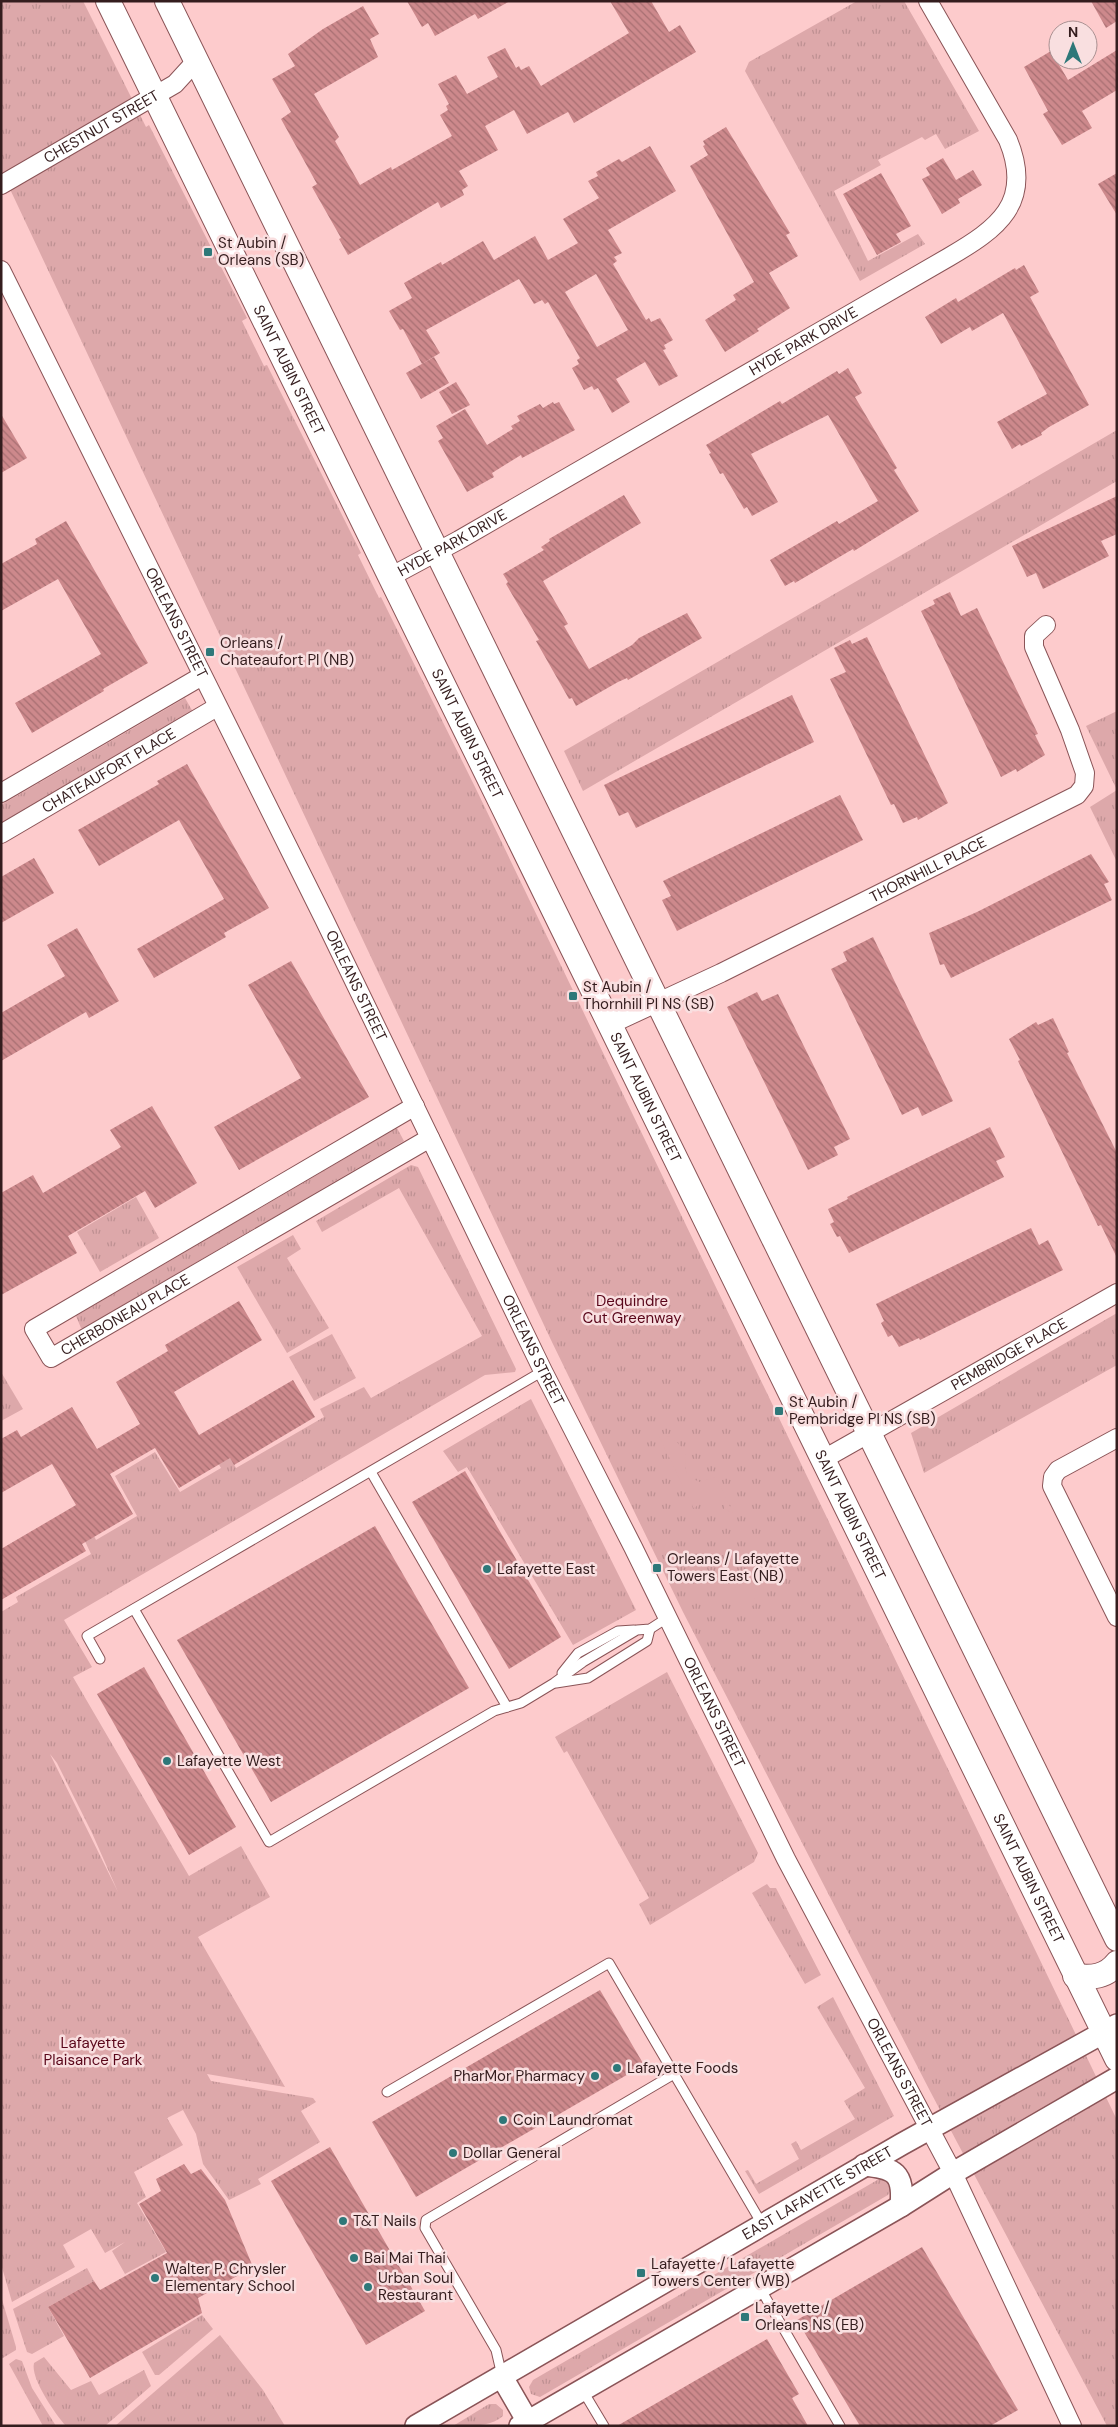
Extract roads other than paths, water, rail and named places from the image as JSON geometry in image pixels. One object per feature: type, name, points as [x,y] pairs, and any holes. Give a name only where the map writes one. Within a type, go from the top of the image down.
[{"type":"main road","name":"SAINT AUBIN STREET","points":[[108,1],[1076,1976],[1110,2029],[1117,2059]]},
{"type":"main road","points":[[167,1],[1117,1939]]},
{"type":"main road","points":[[1076,1976],[1093,1978],[1103,1975],[1117,1963]]},
{"type":"street","name":"HYDE PARK DRIVE","points":[[390,577],[436,553],[963,249],[984,236],[1000,221],[1011,203],[1016,187],[1014,153],[928,1]]},
{"type":"street","name":"CHESTNUT STREET","points":[[1,185],[175,84],[196,61]]},
{"type":"street","name":"ORLEANS STREET","points":[[1,270],[415,1106],[543,1371],[786,1859],[953,2173],[1067,2424]]},
{"type":"street","name":"THORNHILL PLACE","points":[[609,1025],[721,973],[1078,796],[1084,786],[1085,773],[1083,765],[1070,730],[1034,648],[1034,636],[1046,625]]},
{"type":"street","points":[[1,794],[202,676]]},
{"type":"street","name":"CHATEAUFORT PLACE","points":[[1,834],[218,707]]},
{"type":"street","name":"CHERBONEAU PLACE","points":[[415,1106],[34,1329],[52,1358],[430,1138]]},
{"type":"street","name":"PEMBRIDGE PLACE","points":[[822,1460],[1117,1293]]},
{"type":"street","points":[[1117,1438],[1058,1470],[1053,1477],[1052,1486],[1117,1617]]},
{"type":"street","name":"EAST LAFAYETTE STREET","points":[[416,2426],[864,2165],[1110,2029]]},
{"type":"street","points":[[502,2377],[524,2424],[901,2206],[953,2173],[1117,2078]]},
{"type":"street","points":[[864,2165],[885,2167],[894,2171],[899,2179],[902,2190],[901,2206]]},
{"type":"lane","points":[[100,1659],[87,1636],[543,1371]]},
{"type":"lane","points":[[371,1472],[507,1707]]},
{"type":"lane","points":[[134,1609],[269,1842],[494,1711],[521,1703],[554,1683],[583,1662],[637,1630],[650,1628],[667,1618]]},
{"type":"lane","points":[[554,1683],[588,1678],[647,1641],[650,1628]]},
{"type":"lane","points":[[387,2092],[609,1963],[762,2225]]},
{"type":"lane","points":[[502,2377],[496,2350],[425,2228],[426,2220],[674,2074]]},
{"type":"lane","points":[[760,2288],[840,2426]]},
{"type":"lane","points":[[583,2390],[604,2426]]},
{"type":"place","name":"St Aubin / Orleans (SB)","points":[[208,252]]},
{"type":"place","name":"Orleans / Chateaufort Pl (NB)","points":[[210,652]]},
{"type":"place","name":"St Aubin / Thornhill Pl NS (SB)","points":[[573,996]]},
{"type":"place","name":"St Aubin / Pembridge Pl NS (SB)","points":[[779,1411]]},
{"type":"place","name":"Orleans / Lafayette Towers East (NB)","points":[[657,1568]]},
{"type":"place","name":"Lafayette East","points":[[487,1569]]},
{"type":"place","name":"Lafayette West","points":[[167,1761]]},
{"type":"place","name":"Lafayette Foods","points":[[617,2068]]},
{"type":"place","name":"PharMor Pharmacy","points":[[595,2076]]},
{"type":"place","name":"Coin Laundromat","points":[[503,2120]]},
{"type":"place","name":"Dollar General","points":[[453,2153]]},
{"type":"place","name":"T&T Nails","points":[[343,2221]]},
{"type":"place","name":"Bai Mai Thai","points":[[354,2258]]},
{"type":"place","name":"Lafayette / Lafayette Towers Center (WB)","points":[[641,2273]]},
{"type":"place","name":"Walter P. Chrysler Elementary School","points":[[155,2278]]},
{"type":"place","name":"Urban Soul Restaurant","points":[[368,2287]]},
{"type":"place","name":"Lafayette / Orleans NS (EB)","points":[[745,2317]]},
{"type":"park label","name":"Dequindre Cut Greenway","points":[[632,1310]]},
{"type":"park label","name":"Lafayette Plaisance Park","points":[[93,2052]]}]
